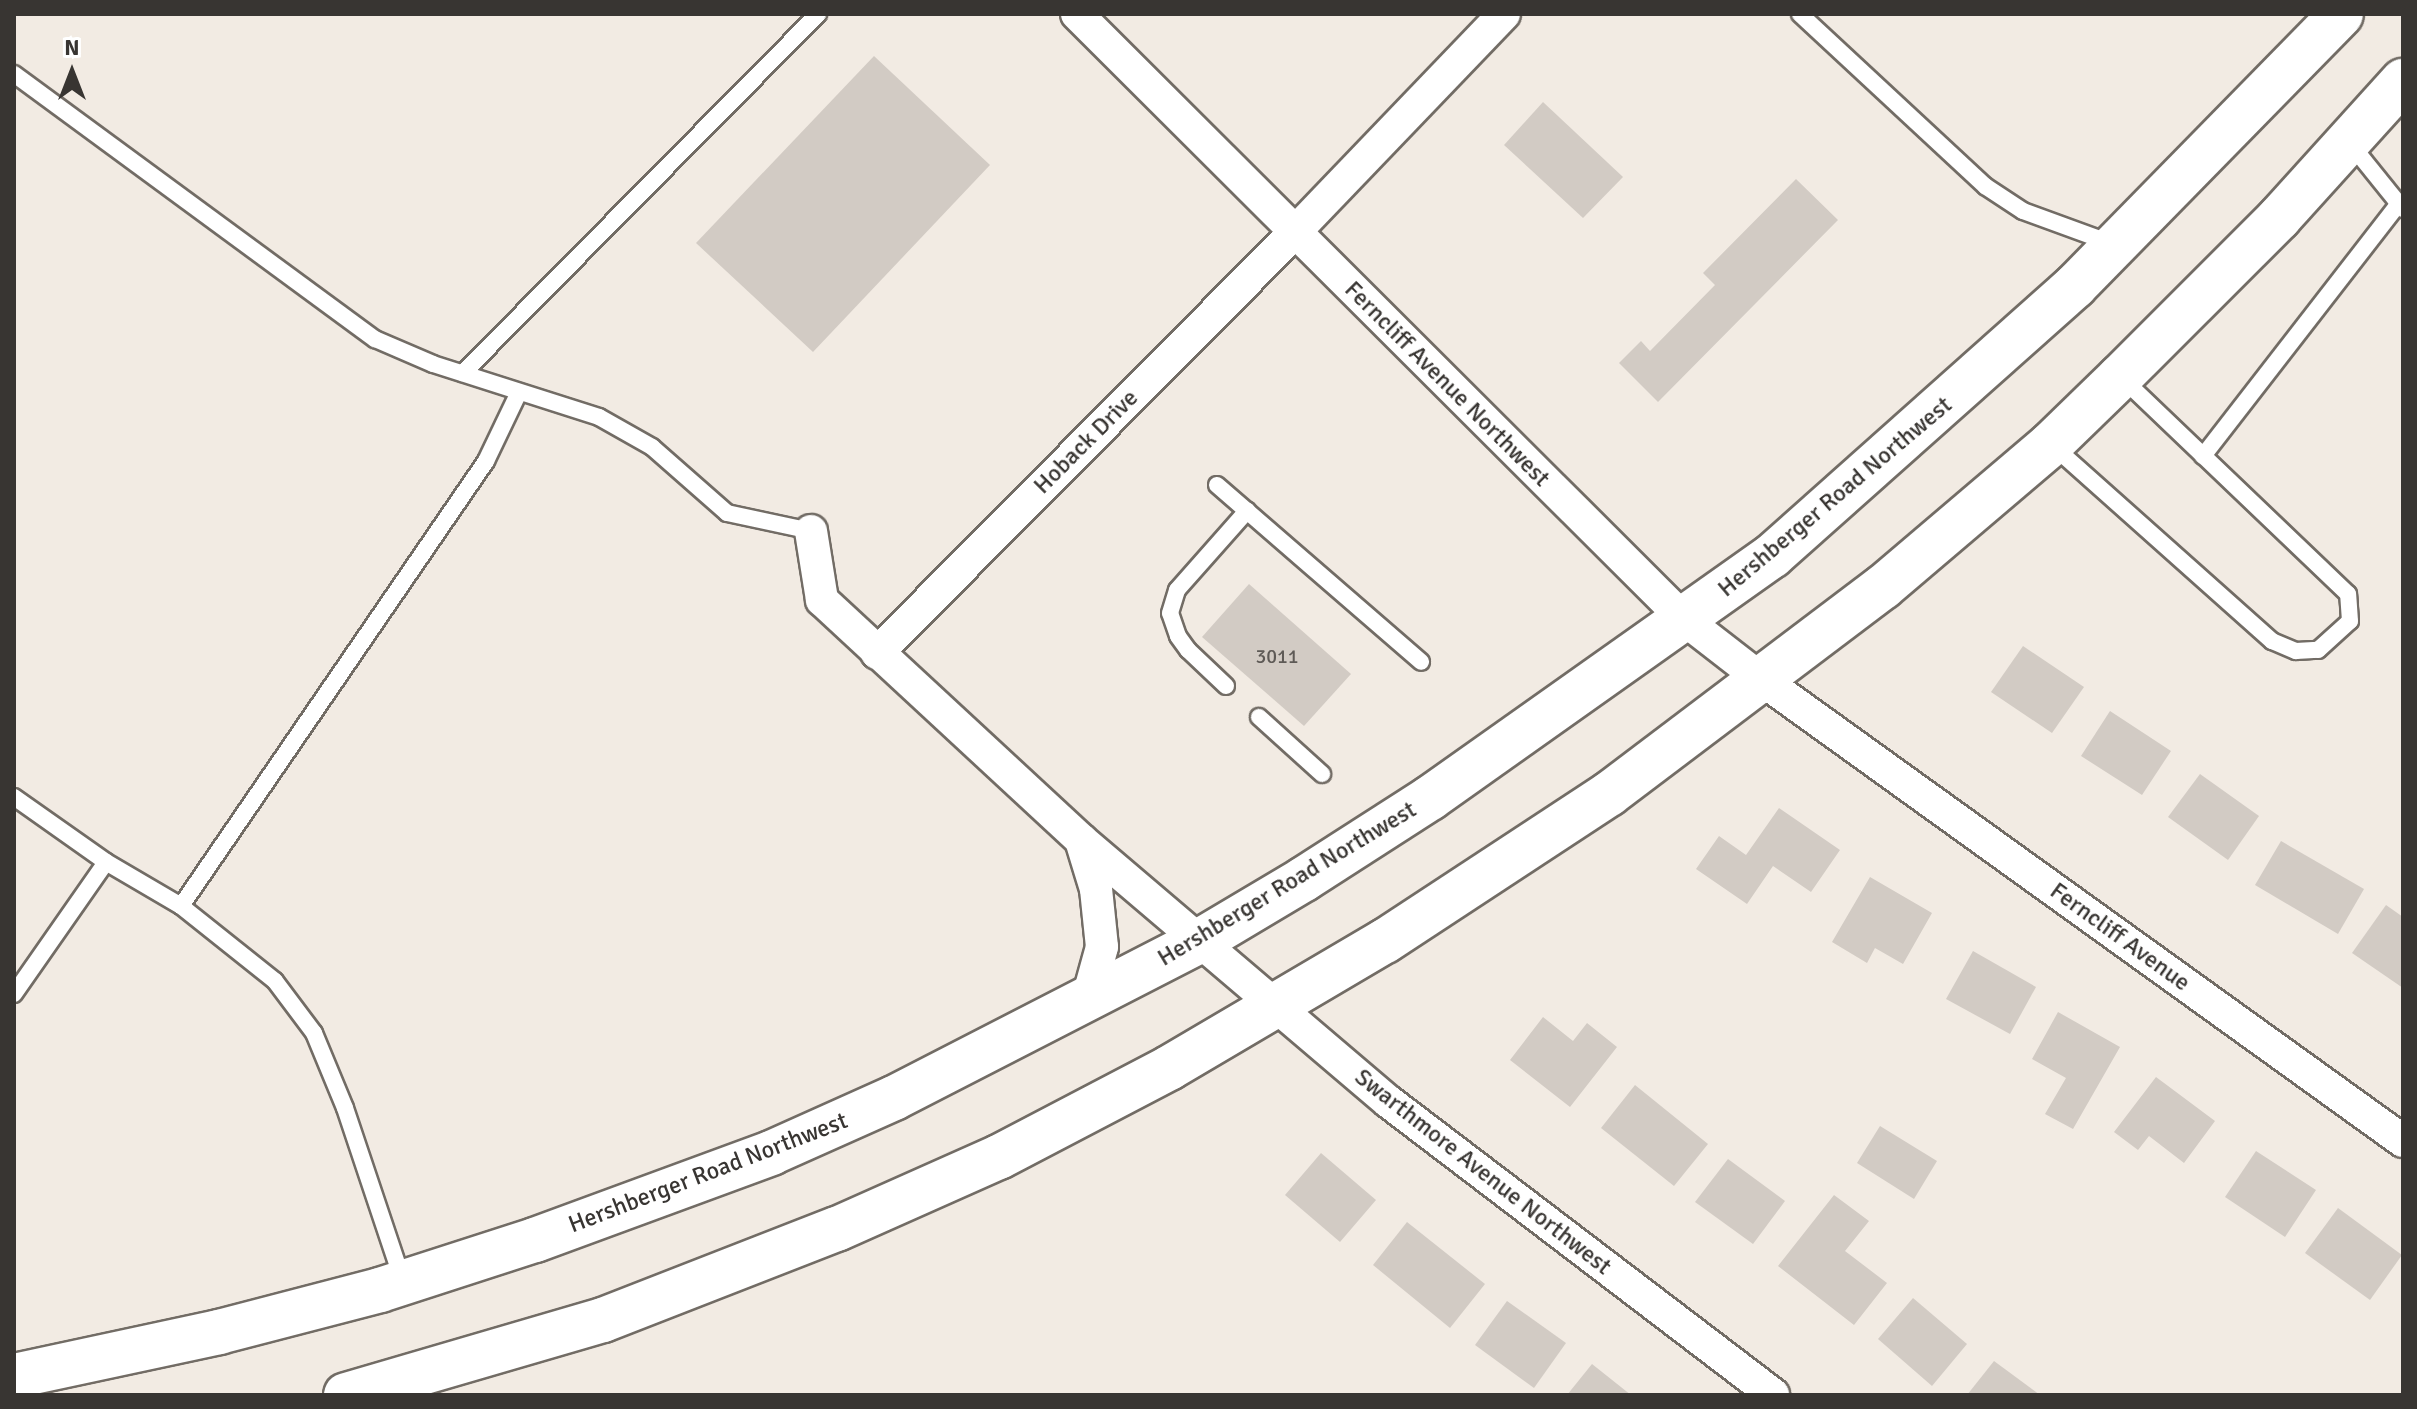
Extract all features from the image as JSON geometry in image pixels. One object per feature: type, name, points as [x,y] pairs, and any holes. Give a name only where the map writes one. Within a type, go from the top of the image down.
[{"type":"main road","name":"Hershberger Road Northwest","points":[[14,1376],[219,1332],[404,1282],[535,1240],[771,1153],[894,1098],[1200,941],[1430,798],[1685,620],[1793,538],[1986,369],[2116,245],[2341,14]]},
{"type":"main road","points":[[346,1395],[603,1320],[837,1229],[1012,1150],[1169,1068],[1385,941],[1609,794],[1883,587],[2051,444],[2120,377],[2279,218],[2403,81]]},
{"type":"street","name":"Ferncliff Avenue Northwest","points":[[1077,14],[1685,620],[1836,732]]},
{"type":"street","name":"Hoback Drive","points":[[877,653],[1295,232],[1504,14]]},
{"type":"street","name":"Swarthmore Avenue Northwest","points":[[811,531],[822,600],[1081,840],[1389,1102],[1773,1395]]},
{"type":"street","name":"Ferncliff Avenue","points":[[1836,732],[2403,1141]]},
{"type":"street","points":[[1081,840],[1096,889],[1102,947],[1088,998]]},
{"type":"lane","points":[[463,373],[818,14]]},
{"type":"lane","points":[[1800,14],[1985,186],[2023,211],[2116,245]]},
{"type":"lane","points":[[14,74],[375,339],[463,373],[599,417],[652,447],[727,513],[811,531]]},
{"type":"lane","points":[[2203,456],[2401,207],[2348,142]]},
{"type":"lane","points":[[2051,444],[2272,641],[2296,651],[2318,650],[2350,621],[2348,594],[2120,377]]},
{"type":"lane","points":[[181,906],[486,461],[519,392]]},
{"type":"lane","points":[[1217,485],[1421,662]]},
{"type":"lane","points":[[1226,686],[1188,650],[1178,636],[1170,613],[1177,590],[1247,511]]},
{"type":"lane","points":[[1259,717],[1322,774]]},
{"type":"lane","points":[[14,797],[106,862],[181,906],[275,981],[314,1033],[345,1108],[404,1282]]},
{"type":"lane","points":[[14,994],[106,862]]},
{"type":"building","points":[[874,56],[990,165],[813,352],[696,243]]},
{"type":"building","points":[[1543,102],[1623,177],[1583,218],[1504,145]]},
{"type":"building","points":[[1796,179],[1838,220],[1658,402],[1619,363],[1641,341],[1650,351],[1715,285],[1703,273]]},
{"type":"building","points":[[1249,584],[1351,674],[1304,726],[1202,637]]},
{"type":"building","points":[[2023,646],[2084,687],[2052,733],[1991,692]]},
{"type":"building","points":[[2110,711],[2171,751],[2142,795],[2081,756]]},
{"type":"building","points":[[2200,774],[2259,816],[2228,860],[2168,817]]},
{"type":"building","points":[[1779,808],[1840,850],[1811,892],[1773,866],[1747,904],[1696,869],[1719,836],[1746,855]]},
{"type":"building","points":[[2281,841],[2364,889],[2338,934],[2255,885]]},
{"type":"building","points":[[1870,877],[1932,913],[1903,964],[1875,948],[1867,963],[1832,942]]},
{"type":"building","points":[[2386,905],[2403,917],[2403,988],[2352,953]]},
{"type":"building","points":[[1973,951],[2036,987],[2010,1034],[1946,999]]},
{"type":"building","points":[[2058,1012],[2120,1047],[2073,1129],[2045,1114],[2066,1078],[2032,1059]]},
{"type":"building","points":[[1543,1017],[1573,1041],[1587,1023],[1617,1047],[1570,1107],[1510,1060]]},
{"type":"building","points":[[2156,1077],[2215,1121],[2184,1163],[2149,1136],[2138,1150],[2114,1132]]},
{"type":"building","points":[[1635,1085],[1708,1144],[1674,1186],[1601,1128]]},
{"type":"building","points":[[1880,1126],[1937,1161],[1914,1199],[1857,1163]]},
{"type":"building","points":[[2256,1151],[2316,1190],[2285,1237],[2225,1197]]},
{"type":"building","points":[[1321,1153],[1376,1200],[1340,1242],[1285,1195]]},
{"type":"building","points":[[1728,1159],[1785,1201],[1753,1244],[1695,1202]]},
{"type":"building","points":[[1834,1195],[1869,1221],[1845,1251],[1887,1283],[1854,1325],[1778,1266]]},
{"type":"building","points":[[2338,1208],[2402,1255],[2370,1300],[2305,1253]]},
{"type":"building","points":[[1407,1222],[1485,1284],[1450,1328],[1373,1265]]},
{"type":"building","points":[[1913,1298],[1967,1344],[1932,1386],[1878,1339]]},
{"type":"building","points":[[1507,1301],[1566,1343],[1534,1388],[1475,1345]]},
{"type":"building","points":[[1994,1361],[2040,1395],[1967,1395]]},
{"type":"building","points":[[1592,1364],[1631,1395],[1567,1395]]}]
